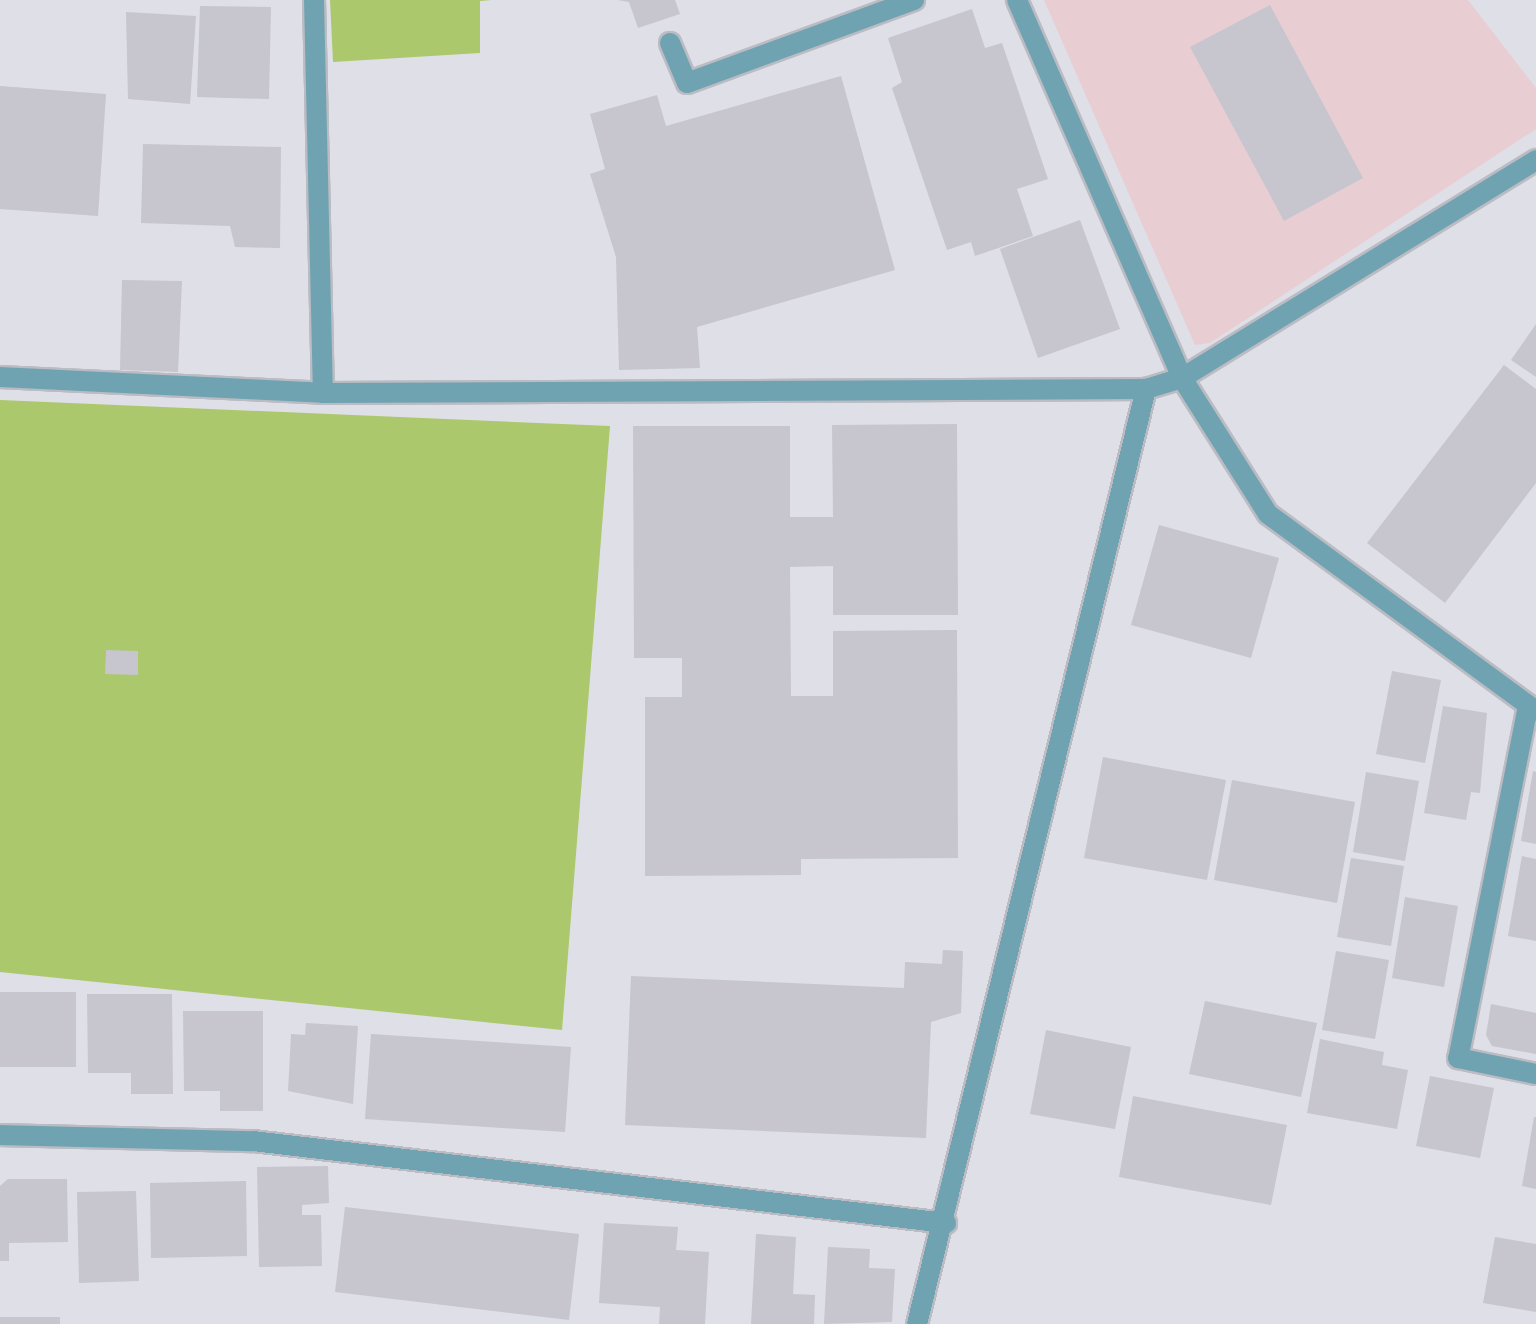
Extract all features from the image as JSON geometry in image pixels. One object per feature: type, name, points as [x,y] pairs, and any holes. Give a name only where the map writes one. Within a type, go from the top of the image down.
[{"type":"street","points":[[314,0],[323,393]]},
{"type":"street","points":[[670,43],[687,83],[914,0]]},
{"type":"street","points":[[1017,0],[1182,378],[1268,514],[1532,708],[1458,1058],[1536,1074]]},
{"type":"street","points":[[0,377],[323,393],[1146,389],[1182,378],[1536,160]]},
{"type":"street","points":[[917,1324],[946,1223],[1146,389]]},
{"type":"street","points":[[0,1135],[253,1141],[946,1223]]},
{"type":"shaded area","points":[[1044,0],[1468,0],[1536,88],[1536,129],[1210,343],[1195,345]]},
{"type":"green space","points":[[330,0],[492,0],[480,1],[480,53],[333,62]]},
{"type":"green space","points":[[0,400],[610,426],[562,1030],[0,972]]},
{"type":"building","points":[[618,0],[675,0],[680,14],[638,28],[629,2]]},
{"type":"building","points":[[1270,5],[1363,178],[1284,221],[1190,47]]},
{"type":"building","points":[[200,6],[271,7],[269,99],[197,97]]},
{"type":"building","points":[[972,9],[985,48],[1002,43],[1048,179],[1017,189],[1033,236],[975,256],[971,242],[947,250],[892,88],[902,82],[888,38]]},
{"type":"building","points":[[126,12],[196,16],[190,104],[128,99]]},
{"type":"building","points":[[841,76],[895,270],[697,327],[700,368],[619,370],[616,257],[590,174],[605,169],[590,114],[657,95],[666,126]]},
{"type":"building","points":[[0,86],[106,94],[98,216],[0,209]]},
{"type":"building","points":[[143,144],[281,147],[280,248],[235,247],[230,226],[141,223]]},
{"type":"building","points":[[1080,220],[1120,329],[1038,358],[1000,249]]},
{"type":"building","points":[[122,280],[182,281],[178,372],[120,370]]},
{"type":"building","points":[[1536,324],[1536,377],[1511,360]]},
{"type":"building","points":[[1504,365],[1536,389],[1536,483],[1445,603],[1367,543]]},
{"type":"building","points":[[957,424],[958,615],[833,615],[833,566],[790,567],[791,696],[833,696],[833,631],[957,630],[958,858],[801,859],[801,875],[645,876],[645,697],[682,697],[682,658],[634,658],[633,426],[790,426],[790,517],[833,517],[832,425]]},
{"type":"building","points":[[1159,525],[1279,558],[1251,658],[1131,625]]},
{"type":"building","points":[[106,650],[138,651],[138,675],[105,674]]},
{"type":"building","points":[[1392,671],[1441,680],[1425,763],[1376,754]]},
{"type":"building","points":[[1443,706],[1487,713],[1480,793],[1471,792],[1466,820],[1424,813]]},
{"type":"building","points":[[1103,757],[1226,780],[1207,880],[1084,858]]},
{"type":"building","points":[[1533,771],[1536,772],[1536,844],[1521,841]]},
{"type":"building","points":[[1366,772],[1419,781],[1405,861],[1353,852]]},
{"type":"building","points":[[1232,780],[1355,802],[1337,903],[1214,880]]},
{"type":"building","points":[[1522,856],[1536,859],[1536,941],[1508,936]]},
{"type":"building","points":[[1351,858],[1404,866],[1391,946],[1337,937]]},
{"type":"building","points":[[1405,897],[1458,906],[1444,987],[1392,978]]},
{"type":"building","points":[[943,950],[963,951],[961,1013],[931,1022],[926,1138],[625,1125],[631,976],[904,988],[905,962],[942,964]]},
{"type":"building","points":[[1336,951],[1389,960],[1375,1039],[1322,1030]]},
{"type":"building","points":[[0,992],[76,992],[76,1067],[0,1067]]},
{"type":"building","points":[[87,994],[172,994],[173,1094],[131,1094],[131,1073],[88,1073]]},
{"type":"building","points":[[1205,1001],[1317,1023],[1301,1097],[1189,1074]]},
{"type":"building","points":[[1491,1004],[1536,1013],[1536,1054],[1492,1046],[1486,1035]]},
{"type":"building","points":[[183,1011],[263,1011],[263,1111],[220,1111],[220,1091],[184,1091]]},
{"type":"building","points":[[306,1023],[358,1026],[353,1104],[288,1091],[291,1034],[305,1035]]},
{"type":"building","points":[[1046,1030],[1131,1047],[1115,1129],[1030,1114]]},
{"type":"building","points":[[371,1034],[571,1047],[565,1132],[365,1119]]},
{"type":"building","points":[[1320,1039],[1384,1052],[1382,1065],[1408,1070],[1397,1129],[1307,1113]]},
{"type":"building","points":[[1430,1076],[1494,1088],[1480,1158],[1416,1146]]},
{"type":"building","points":[[1133,1096],[1287,1125],[1271,1205],[1119,1177]]},
{"type":"building","points":[[1536,1117],[1536,1189],[1522,1186]]},
{"type":"building","points":[[328,1166],[329,1203],[302,1205],[302,1215],[321,1215],[322,1266],[259,1267],[257,1167]]},
{"type":"building","points":[[8,1179],[67,1179],[68,1242],[9,1243],[9,1261],[0,1261],[0,1186]]},
{"type":"building","points":[[246,1181],[247,1256],[151,1258],[150,1183]]},
{"type":"building","points":[[136,1191],[139,1281],[79,1283],[77,1192]]},
{"type":"building","points":[[345,1207],[579,1234],[569,1320],[335,1292]]},
{"type":"building","points":[[604,1223],[678,1227],[676,1250],[709,1252],[705,1324],[659,1324],[660,1307],[599,1303]]},
{"type":"building","points":[[756,1234],[796,1237],[793,1294],[815,1295],[814,1324],[751,1324]]},
{"type":"building","points":[[1495,1237],[1536,1244],[1536,1312],[1483,1303]]},
{"type":"building","points":[[828,1247],[870,1249],[869,1268],[895,1269],[892,1322],[824,1324]]},
{"type":"building","points":[[0,1317],[60,1317],[60,1324],[0,1324]]}]
